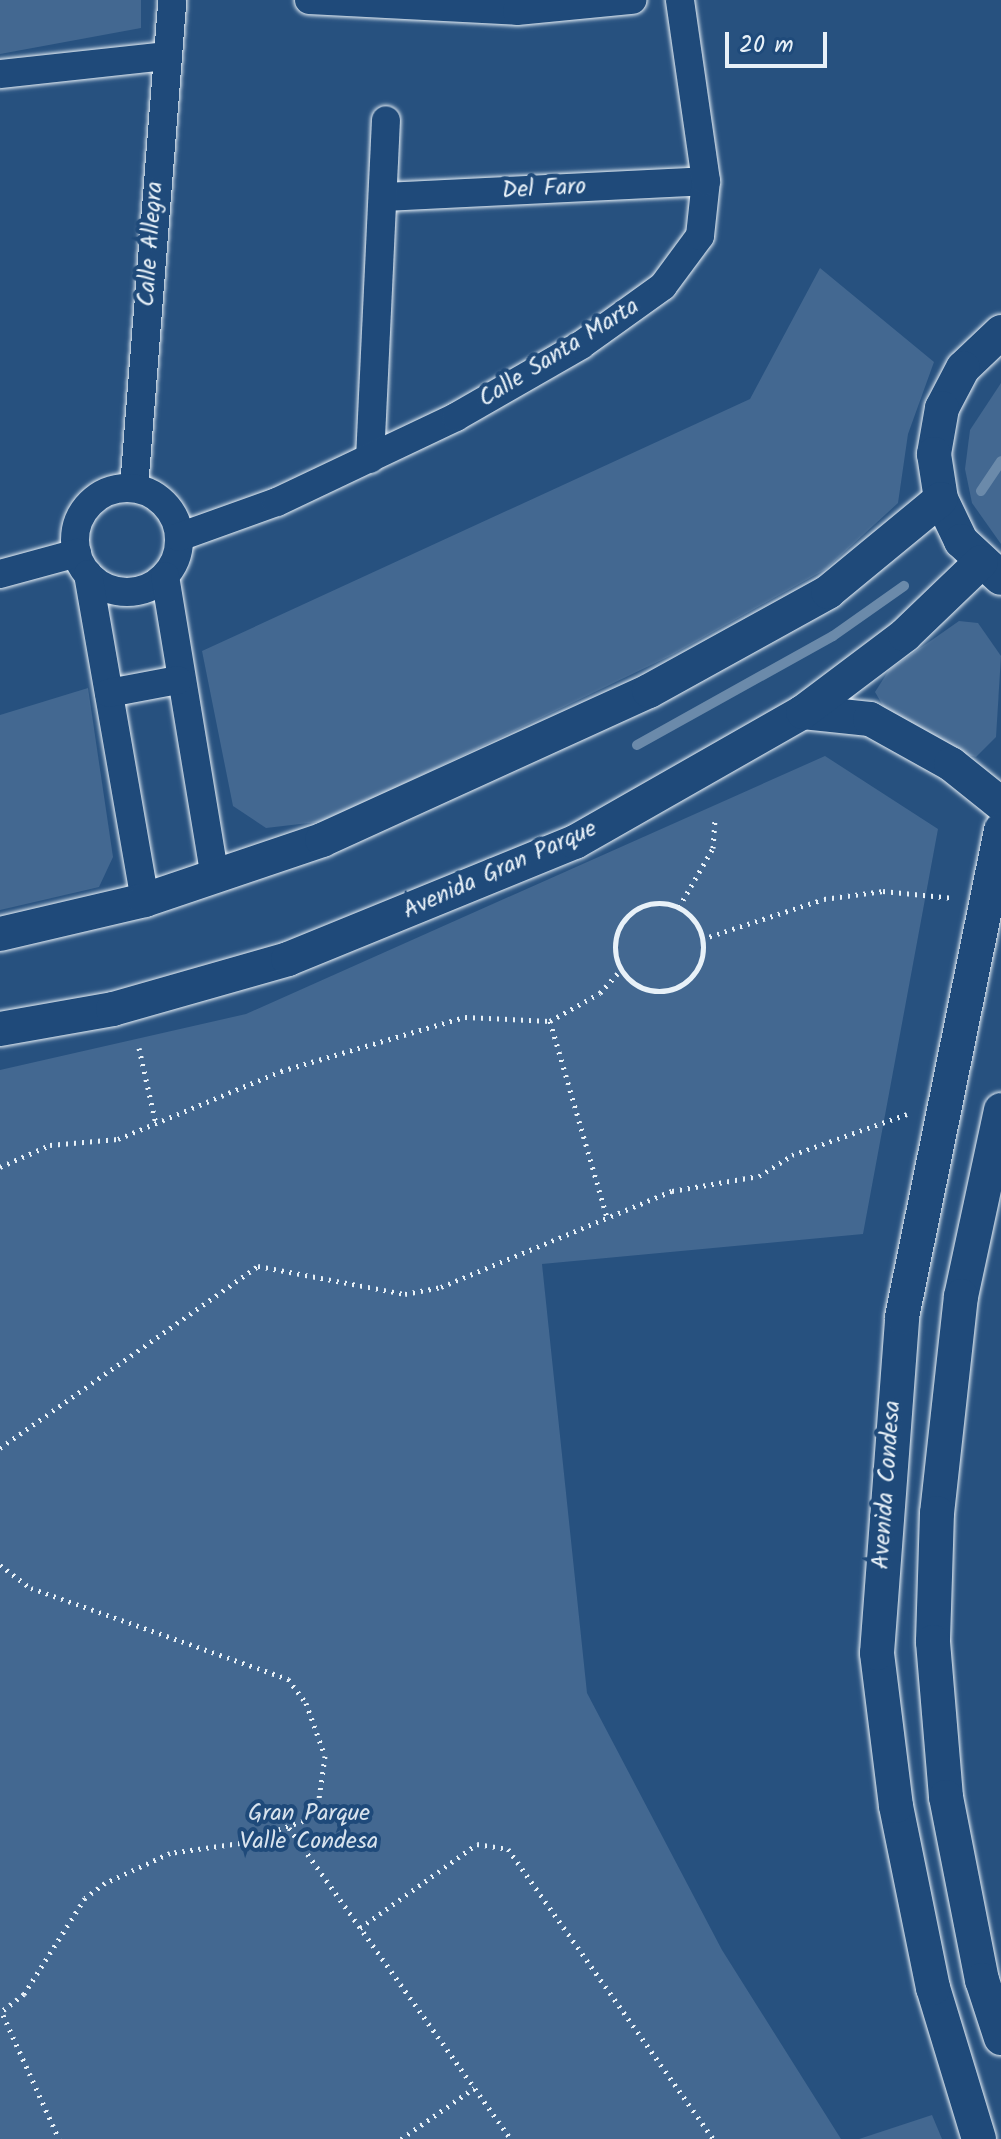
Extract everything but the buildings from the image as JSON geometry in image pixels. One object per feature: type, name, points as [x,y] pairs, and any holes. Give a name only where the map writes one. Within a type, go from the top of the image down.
[{"type":"street","name":"Calle Allegra","points":[[134,488],[165,56],[172,0]]},
{"type":"street","points":[[309,0],[455,11],[632,0]]},
{"type":"street","name":"Calle Santa Marta","points":[[179,537],[209,530],[370,459],[516,384],[663,286],[700,236],[706,181],[680,0]]},
{"type":"street","points":[[0,74],[165,56]]},
{"type":"street","points":[[370,459],[386,120]]},
{"type":"street","name":"Del Faro","points":[[383,197],[706,181]]},
{"type":"street","name":"Avenida Gran Parque","points":[[0,1029],[113,1009],[288,959],[575,842],[803,712],[991,570],[941,499],[934,454],[942,408],[963,368],[1001,332]]},
{"type":"street","points":[[145,900],[109,693],[82,564],[83,511],[105,492],[134,488],[160,500],[179,537],[165,576],[178,680],[215,877]]},
{"type":"street","points":[[0,934],[145,900],[322,840],[649,691],[828,592],[941,499]]},
{"type":"street","points":[[0,574],[82,564],[117,591],[165,576]]},
{"type":"street","points":[[109,693],[178,680]]},
{"type":"street","points":[[803,712],[870,719],[951,764],[1001,804]]},
{"type":"street","name":"Avenida Condesa","points":[[979,2139],[933,1988],[896,1806],[877,1653],[902,1317],[1001,830]]},
{"type":"street","points":[[1001,1110],[961,1296],[937,1513],[933,1642],[946,1797],[982,1980],[1001,2038]]},
{"type":"path","points":[[679,907],[713,848],[715,817]]},
{"type":"path","points":[[702,939],[824,899],[883,891],[955,898]]},
{"type":"path","points":[[653,903],[679,907],[702,939],[696,972],[672,989],[643,989],[621,970],[615,942],[627,915],[653,903]]},
{"type":"path","points":[[0,1167],[50,1145],[118,1139],[281,1071],[465,1017],[550,1021],[600,993],[621,970]]},
{"type":"path","points":[[550,1021],[607,1217]]},
{"type":"path","points":[[139,1048],[156,1124]]},
{"type":"path","points":[[0,1448],[258,1266],[405,1294],[476,1278],[508,1257],[672,1191],[759,1176],[792,1155],[907,1114]]},
{"type":"path","points":[[0,1565],[31,1588],[288,1679],[306,1703],[325,1756],[318,1806],[289,1828],[170,1853],[105,1883],[85,1898],[24,1994],[1,2014],[59,2139]]},
{"type":"path","points":[[289,1828],[511,2139]]},
{"type":"path","points":[[360,1928],[477,1844],[508,1849],[713,2139]]},
{"type":"path","points":[[401,2139],[474,2088]]},
{"type":"green space","points":[[0,0],[141,0],[141,28],[0,54]]},
{"type":"green space","points":[[820,268],[934,362],[908,434],[898,503],[826,569],[672,655],[326,821],[266,828],[233,806],[202,651],[750,399]]},
{"type":"green space","points":[[1001,383],[1001,544],[972,503],[965,469],[970,430]]},
{"type":"green space","points":[[959,621],[978,623],[1001,656],[996,737],[976,757],[924,742],[889,716],[875,692],[889,670]]},
{"type":"green space","points":[[88,688],[113,857],[99,887],[0,910],[0,715]]},
{"type":"green space","name":"Gran Parque Valle Condesa","points":[[825,756],[938,829],[863,1234],[542,1264],[587,1693],[722,1950],[841,2139],[0,2139],[0,1070],[246,1014]]},
{"type":"green space","points":[[932,2115],[942,2139],[859,2139]]},
{"type":"waterway","points":[[981,491],[1001,461]]},
{"type":"waterway","points":[[637,745],[833,636],[904,586]]}]
